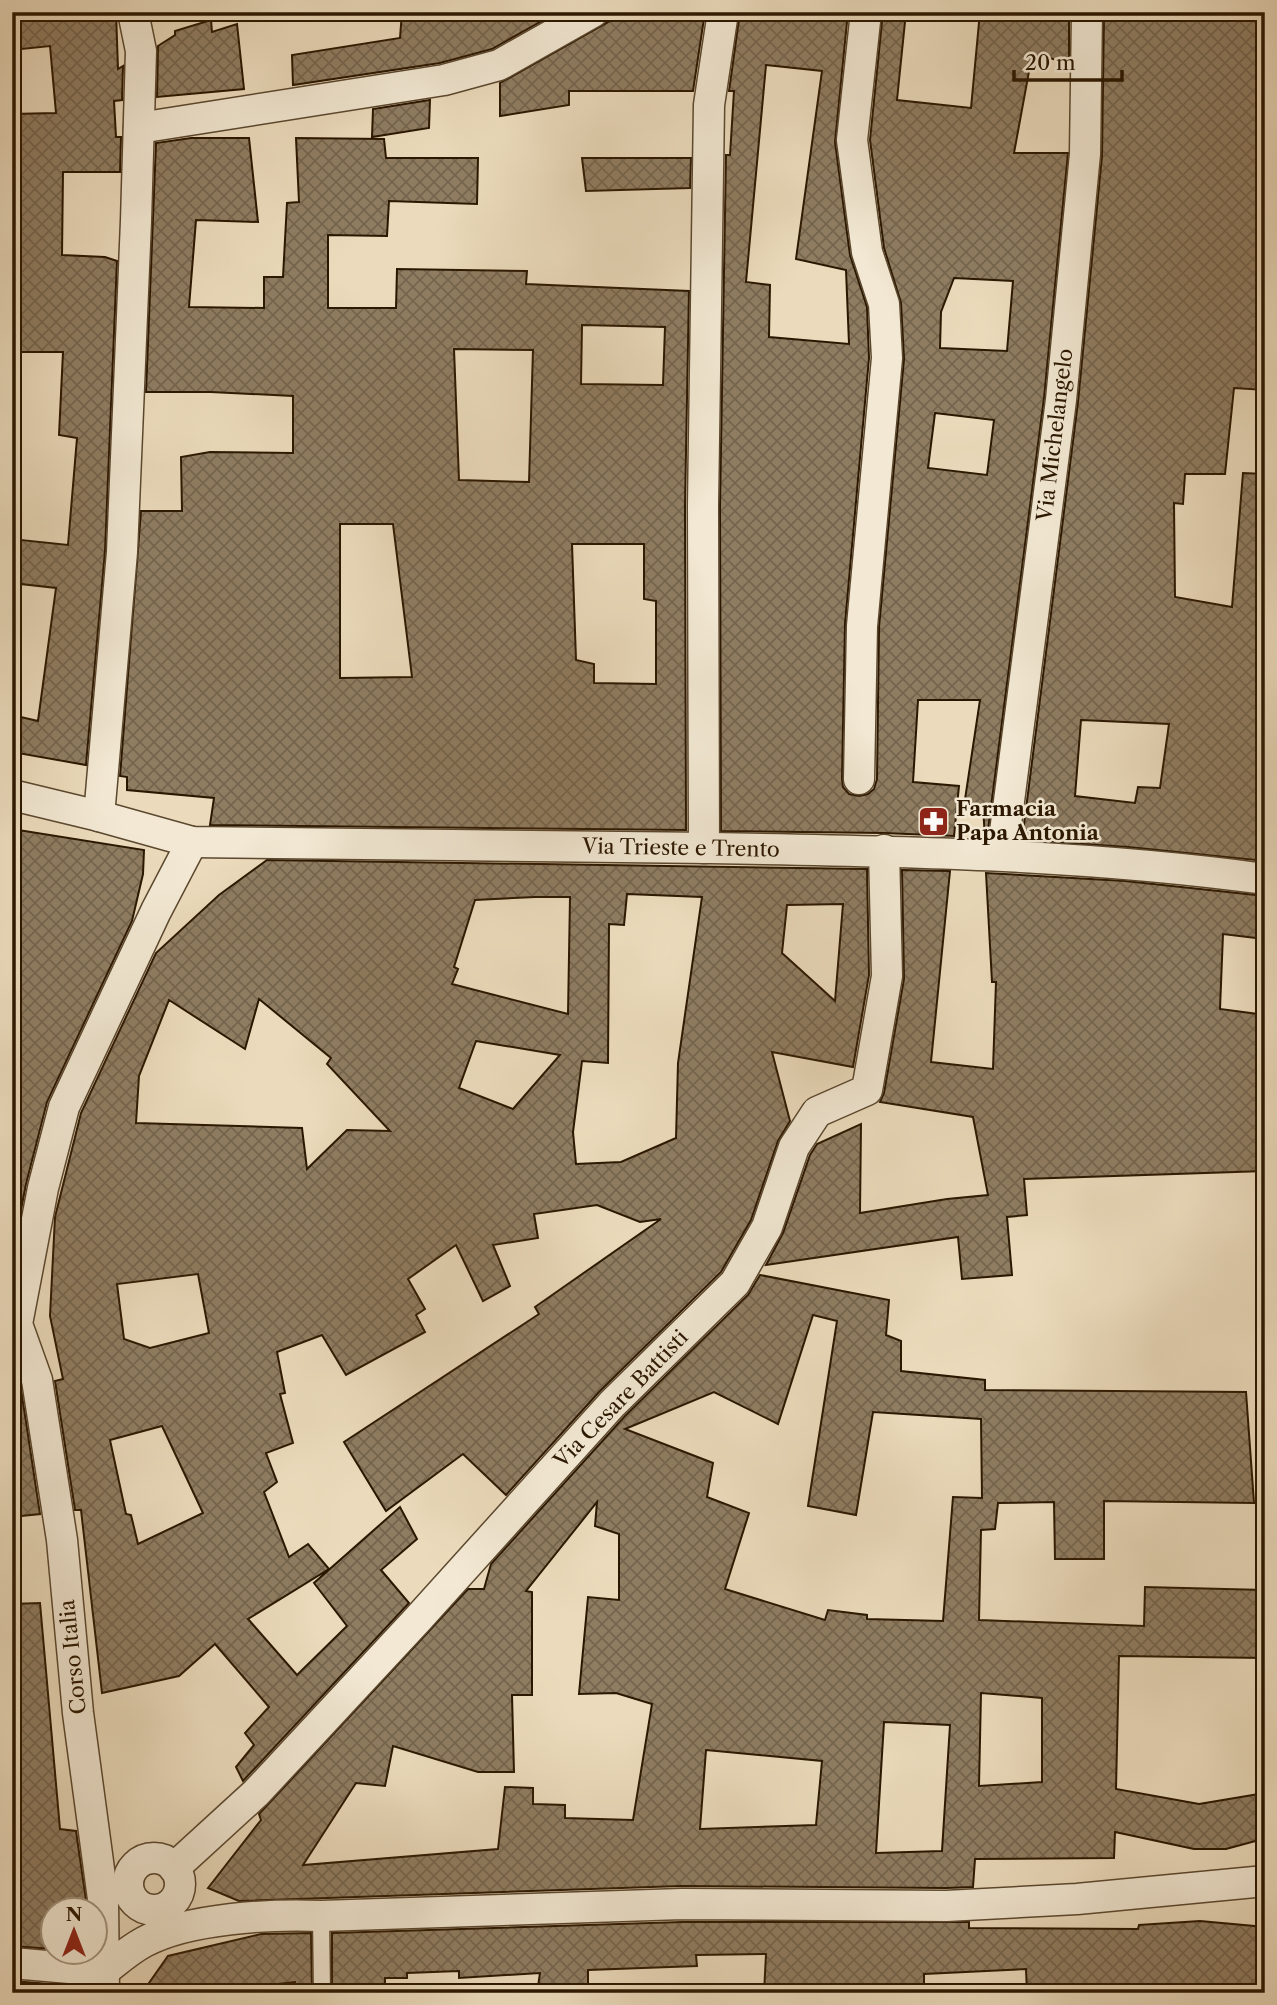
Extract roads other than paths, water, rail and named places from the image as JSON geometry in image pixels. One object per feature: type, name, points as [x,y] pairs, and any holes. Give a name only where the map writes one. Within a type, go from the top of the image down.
[{"type":"street","points":[[99,816],[122,552],[141,51],[133,12]]},
{"type":"street","points":[[139,128],[455,77],[499,65],[593,12]]},
{"type":"street","points":[[704,848],[702,506],[709,104],[723,12]]},
{"type":"street","points":[[859,779],[862,626],[887,358],[884,304],[867,252],[852,140],[866,12]]},
{"type":"street","name":"Via Michelangelo","points":[[1002,855],[1063,387],[1085,154],[1087,12]]},
{"type":"street","name":"Via Trieste e Trento","points":[[12,795],[192,842],[884,850],[1002,855],[1201,870],[1265,879]]},
{"type":"street","points":[[15,1327],[43,1188],[64,1107],[156,911],[192,842]]},
{"type":"street","name":"Via Cesare Battisti","points":[[174,1868],[256,1793],[612,1404],[735,1283],[767,1227],[794,1147],[817,1112],[867,1090],[887,976],[884,850]]},
{"type":"street","name":"Corso Italia","points":[[15,1327],[37,1380],[62,1540],[78,1713],[116,1894],[104,1982]]},
{"type":"street","points":[[158,1858],[174,1868],[180,1882],[175,1899],[161,1909],[152,1910],[116,1894],[142,1861],[158,1858]]},
{"type":"street","points":[[12,1963],[104,1982],[144,1942],[167,1932],[219,1922],[296,1915],[682,1904],[946,1906],[1077,1899],[1265,1881]]},
{"type":"street","points":[[175,1899],[219,1922]]},
{"type":"lane","points":[[321,1916],[322,1993]]},
{"type":"place","name":"Farmacia Papa Antonia","points":[[933,821]]}]
